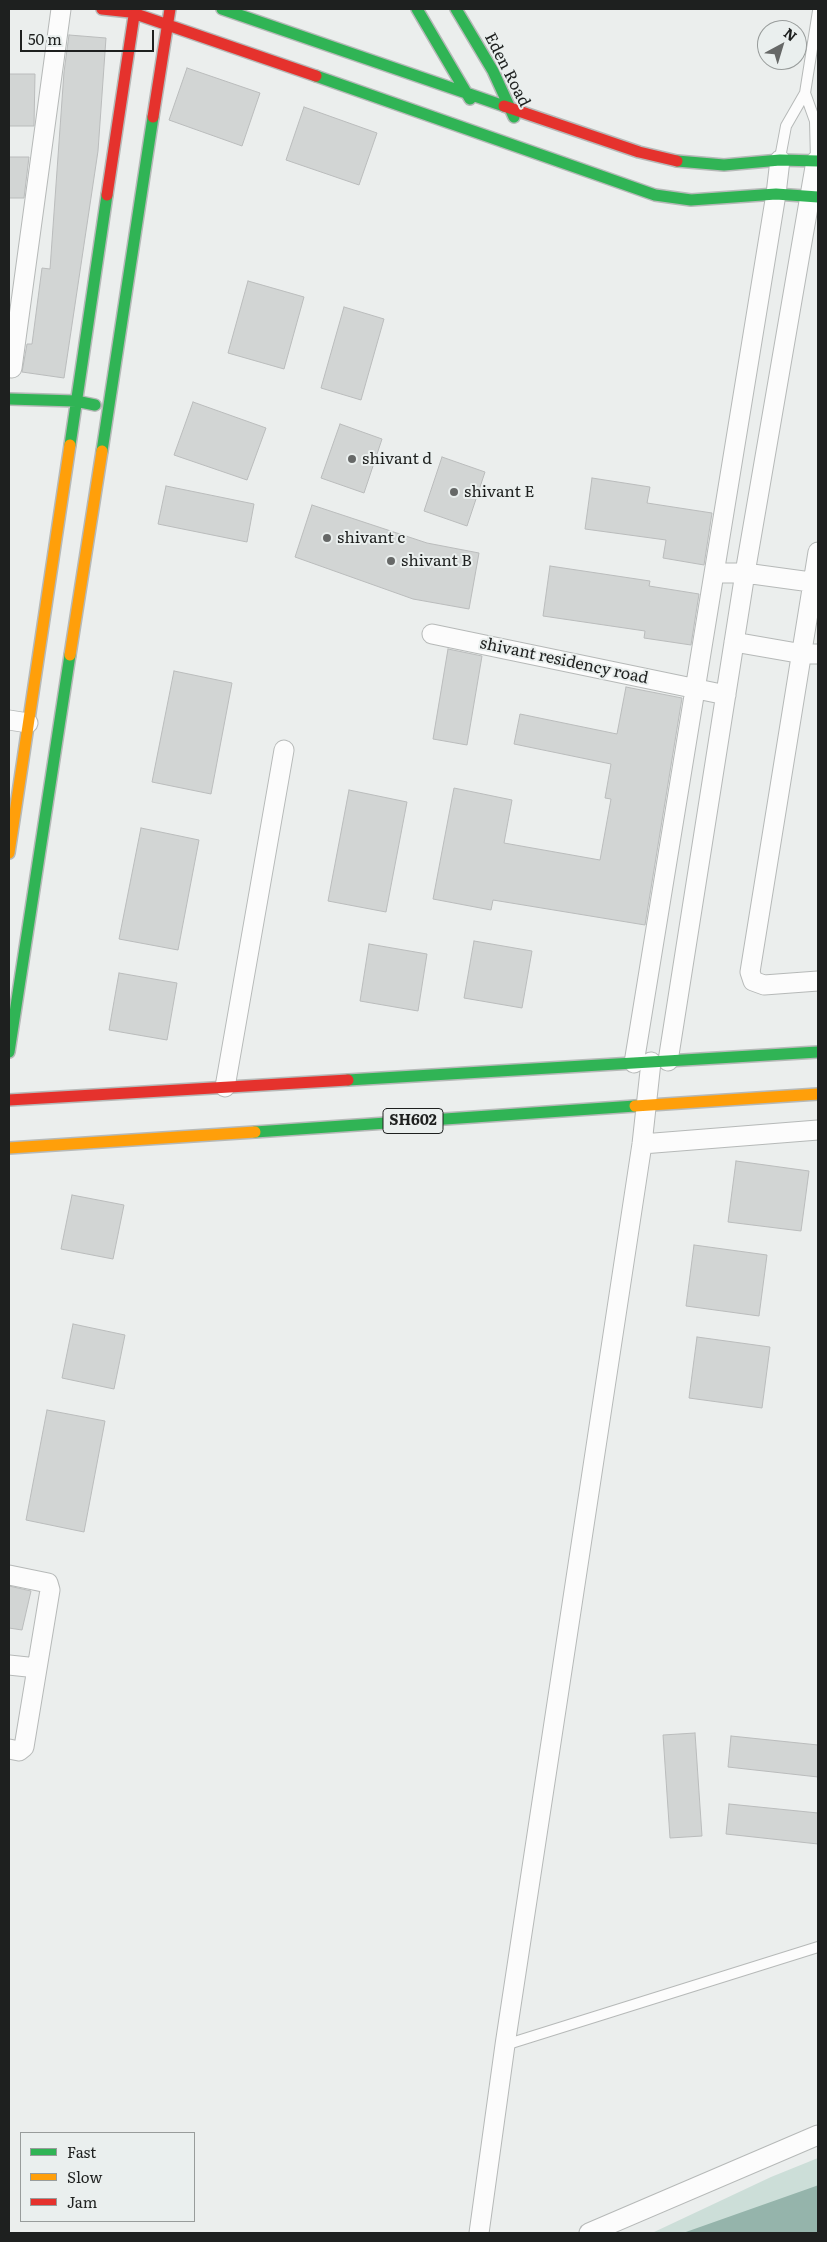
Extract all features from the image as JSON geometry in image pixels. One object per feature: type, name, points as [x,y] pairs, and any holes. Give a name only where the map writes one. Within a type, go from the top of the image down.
[{"type":"street","points":[[12,368],[61,9]]},
{"type":"street","points":[[102,9],[135,11],[493,140],[655,195],[691,200],[776,194],[814,197]]},
{"type":"street","points":[[9,1052],[170,9]]},
{"type":"street","points":[[222,9],[639,152],[669,160],[692,164],[724,165],[780,160],[817,161],[814,197],[744,573],[726,695],[651,1062]]},
{"type":"street","points":[[417,9],[475,108]]},
{"type":"street","name":"Eden Road","points":[[456,9],[493,71],[512,109],[522,149]]},
{"type":"street","points":[[9,853],[12,806],[28,723],[135,11]]},
{"type":"street","points":[[484,124],[493,140]]},
{"type":"street","points":[[479,2233],[505,2045],[648,1105],[651,1062],[695,689],[780,160]]},
{"type":"street","points":[[9,399],[76,401],[108,408]]},
{"type":"street","points":[[818,552],[810,654],[750,972],[753,981],[764,984],[818,981]]},
{"type":"street","points":[[714,573],[744,573],[816,582]]},
{"type":"street","name":"shivant residency road","points":[[432,634],[726,695]]},
{"type":"street","points":[[734,642],[810,654]]},
{"type":"street","points":[[9,720],[28,723]]},
{"type":"street","points":[[225,1087],[284,750]]},
{"type":"street","points":[[12,806],[46,810]]},
{"type":"street","points":[[9,1100],[818,1052]]},
{"type":"street","name":"SH602","points":[[9,1148],[818,1094]]},
{"type":"street","points":[[642,1144],[818,1130]]},
{"type":"street","points":[[9,1576],[48,1583],[50,1590],[24,1747],[19,1751],[9,1749]]},
{"type":"street","points":[[9,1665],[37,1668]]},
{"type":"street","points":[[589,2233],[818,2135]]},
{"type":"lane","points":[[780,160],[786,126],[805,93],[818,11]]},
{"type":"lane","points":[[805,93],[815,121],[817,161]]},
{"type":"lane","points":[[505,2045],[818,1947]]},
{"type":"shaded area","points":[[818,2158],[818,2233],[652,2233],[771,2177]]},
{"type":"shaded area","points":[[818,2185],[818,2233],[683,2233],[816,2186]]},
{"type":"building","points":[[69,35],[106,38],[98,151],[64,378],[22,372],[27,344],[32,344],[42,268],[50,269],[64,72]]},
{"type":"building","points":[[187,68],[260,93],[242,146],[169,120]]},
{"type":"building","points":[[9,74],[35,74],[34,126],[9,126]]},
{"type":"building","points":[[304,107],[377,133],[359,185],[286,160]]},
{"type":"building","points":[[9,157],[29,157],[24,198],[9,198]]},
{"type":"building","points":[[248,281],[304,297],[284,369],[228,353]]},
{"type":"building","points":[[344,307],[384,319],[361,400],[321,388]]},
{"type":"building","points":[[193,402],[266,428],[247,480],[174,455]]},
{"type":"building","name":"shivant d","points":[[340,424],[382,439],[364,493],[321,478]]},
{"type":"building","name":"shivant E","points":[[442,457],[485,472],[467,526],[424,511]]},
{"type":"building","points":[[592,478],[650,487],[647,503],[712,513],[704,565],[663,558],[666,540],[585,529]]},
{"type":"building","points":[[166,486],[254,504],[247,542],[158,524]]},
{"type":"building","points":[[312,505],[427,543],[479,553],[469,609],[413,599],[295,557]]},
{"type":"building","points":[[550,566],[650,581],[649,586],[699,594],[691,645],[644,638],[645,631],[543,616]]},
{"type":"building","points":[[448,649],[482,656],[467,745],[433,739]]},
{"type":"building","points":[[174,671],[232,683],[211,794],[152,782]]},
{"type":"building","points":[[626,687],[682,698],[645,925],[493,900],[491,910],[433,899],[454,788],[512,800],[504,843],[600,860],[611,799],[605,798],[611,764],[514,744],[520,714],[617,734]]},
{"type":"building","points":[[349,790],[407,802],[386,912],[328,901]]},
{"type":"building","points":[[141,828],[199,840],[178,950],[119,939]]},
{"type":"building","points":[[474,941],[532,951],[522,1008],[464,998]]},
{"type":"building","points":[[369,944],[427,954],[418,1011],[360,1001]]},
{"type":"building","points":[[119,973],[177,983],[167,1040],[109,1030]]},
{"type":"building","points":[[736,1161],[809,1171],[801,1231],[728,1222]]},
{"type":"building","points":[[72,1195],[124,1205],[113,1259],[61,1249]]},
{"type":"building","points":[[694,1245],[767,1255],[759,1316],[686,1306]]},
{"type":"building","points":[[73,1324],[125,1335],[114,1389],[62,1378]]},
{"type":"building","points":[[697,1337],[770,1347],[762,1408],[689,1398]]},
{"type":"building","points":[[47,1410],[105,1421],[84,1532],[26,1520]]},
{"type":"building","points":[[9,1586],[31,1591],[22,1630],[9,1628]]},
{"type":"building","points":[[695,1733],[702,1836],[670,1838],[663,1735]]},
{"type":"building","points":[[731,1736],[818,1745],[818,1777],[728,1767]]},
{"type":"building","points":[[729,1804],[818,1813],[818,1844],[726,1834]]},
{"type":"traffic: fast","points":[[222,9],[504,106]]},
{"type":"traffic: fast","points":[[417,9],[470,99]]},
{"type":"traffic: fast","points":[[456,9],[493,71],[514,117]]},
{"type":"traffic: fast","points":[[316,76],[655,195],[691,200],[776,194],[818,197]]},
{"type":"traffic: fast","points":[[102,451],[153,117]]},
{"type":"traffic: fast","points":[[677,161],[724,165],[780,160],[818,161]]},
{"type":"traffic: fast","points":[[70,445],[107,195]]},
{"type":"traffic: fast","points":[[9,399],[76,401],[95,405]]},
{"type":"traffic: fast","points":[[9,1052],[70,655]]},
{"type":"traffic: fast","points":[[348,1080],[818,1052]]},
{"type":"traffic: fast","points":[[255,1132],[635,1106]]},
{"type":"traffic: slow","points":[[9,853],[70,445]]},
{"type":"traffic: slow","points":[[70,655],[102,451]]},
{"type":"traffic: slow","points":[[635,1106],[818,1094]]},
{"type":"traffic: slow","points":[[9,1148],[255,1132]]},
{"type":"traffic: jam","points":[[102,9],[130,12],[316,76]]},
{"type":"traffic: jam","points":[[107,195],[135,9]]},
{"type":"traffic: jam","points":[[153,117],[170,9]]},
{"type":"traffic: jam","points":[[504,106],[639,152],[677,161]]},
{"type":"traffic: jam","points":[[9,1100],[348,1080]]},
{"type":"place","name":"shivant d","points":[[352,459]]},
{"type":"place","name":"shivant E","points":[[454,492]]},
{"type":"place","name":"shivant c","points":[[327,538]]},
{"type":"place","name":"shivant B","points":[[391,561]]}]
